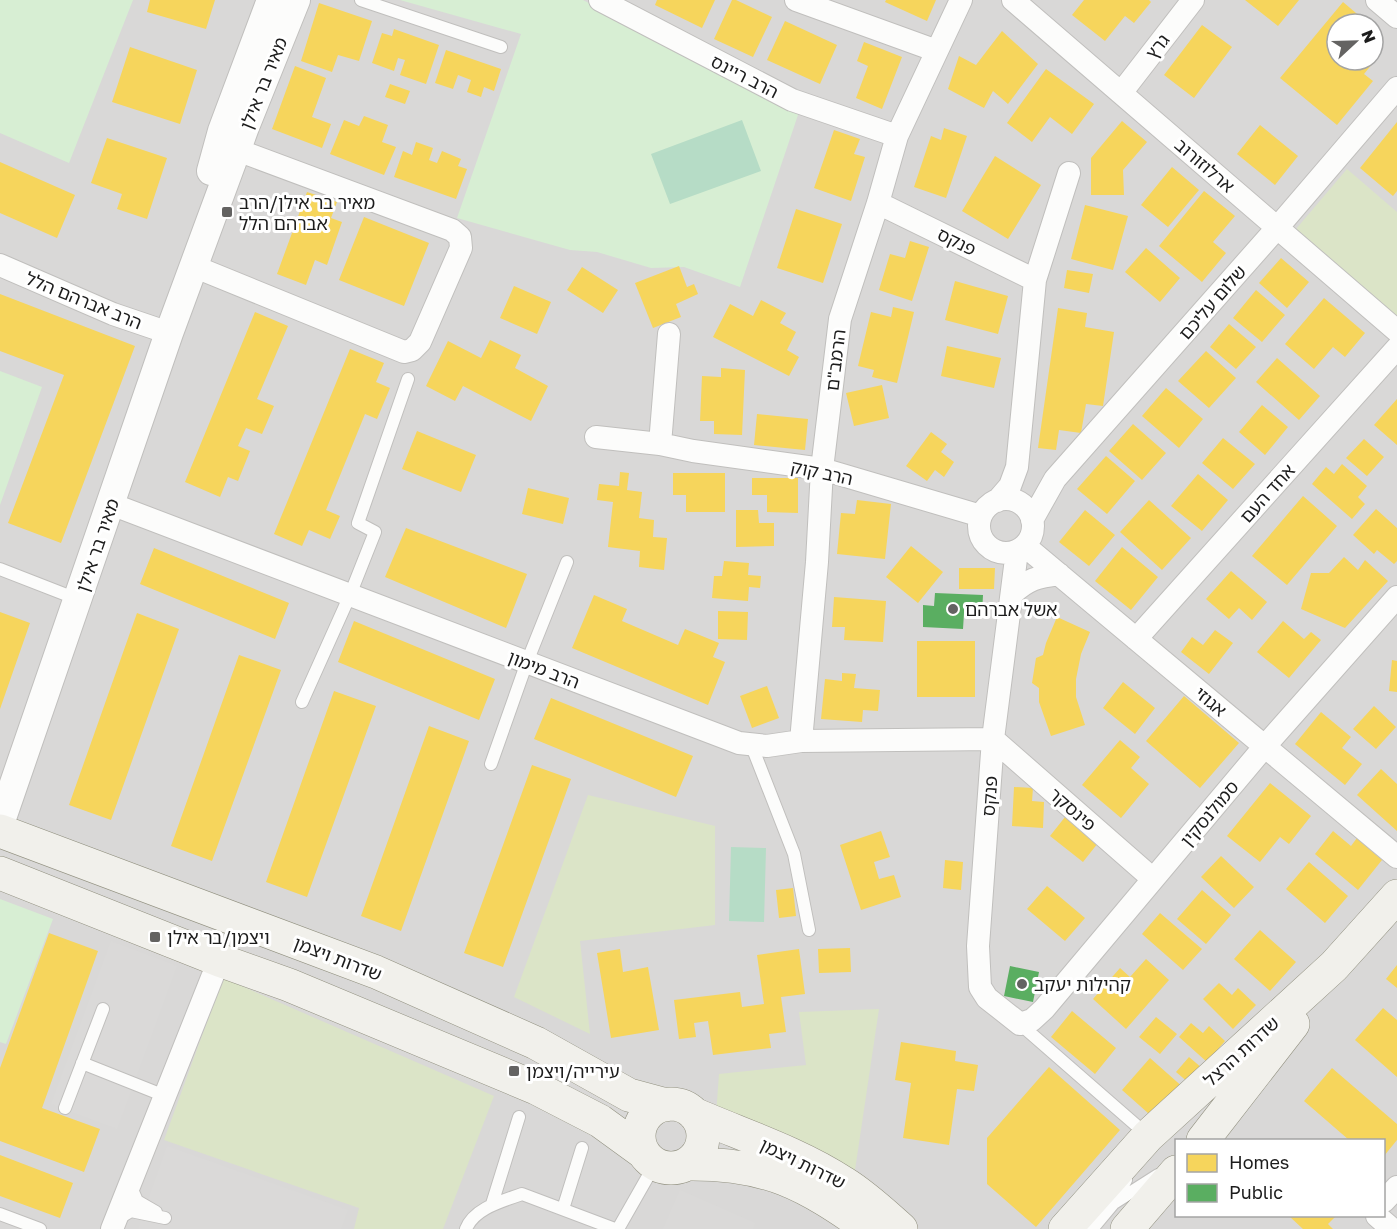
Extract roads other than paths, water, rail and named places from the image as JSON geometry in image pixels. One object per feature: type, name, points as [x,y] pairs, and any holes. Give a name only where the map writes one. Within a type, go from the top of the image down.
[{"type":"main road","name":"שדרות ויצמן","points":[[0,831],[376,972],[536,1043],[629,1095],[680,1110],[816,1166],[846,1184],[901,1229]]},
{"type":"main road","points":[[0,873],[219,960],[289,985],[536,1088],[600,1121],[650,1159],[671,1168],[688,1164],[695,1158],[703,1141],[700,1122],[680,1110],[656,1108],[648,1114],[639,1133],[640,1143],[650,1159]]},
{"type":"main road","name":"שדרות הרצל","points":[[1204,1139],[1277,1045],[1334,966],[1397,896]]},
{"type":"main road","name":"שדרות הרצל","points":[[1065,1229],[1146,1134],[1334,966]]},
{"type":"main road","name":"שדרות ויצמן","points":[[688,1164],[732,1165],[764,1171],[793,1181],[817,1194],[869,1229]]},
{"type":"main road","name":"שדרות הרצל","points":[[1120,1216],[1175,1173]]},
{"type":"street","name":"מאיר בר אילן","points":[[193,267],[202,212],[222,132],[271,0]]},
{"type":"street","name":"מאיר בר אילן","points":[[0,824],[169,333],[296,0]]},
{"type":"street","name":"הרב ריינס","points":[[600,0],[792,100],[897,136]]},
{"type":"street","points":[[796,0],[937,51]]},
{"type":"street","name":"הרמב\"ם","points":[[801,741],[817,562],[822,469],[840,319],[897,136],[961,0]]},
{"type":"street","name":"ארלוזורוב","points":[[1013,0],[1397,331]]},
{"type":"street","name":"גרץ","points":[[1121,93],[1193,0]]},
{"type":"street","points":[[1377,0],[1397,18]]},
{"type":"street","name":"שלום עליכם","points":[[1032,520],[1055,480],[1397,88]]},
{"type":"street","points":[[193,267],[404,352],[412,350],[420,342],[461,248],[460,237],[452,230],[237,150]]},
{"type":"street","points":[[989,508],[1006,499],[1024,506],[1032,520],[1033,529],[1030,538],[1021,548],[1007,554],[998,552],[985,543],[979,525],[989,508],[1010,486],[1017,467],[1035,280],[1069,172]]},
{"type":"street","name":"פנקס","points":[[878,203],[1035,280]]},
{"type":"street","name":"הרב אברהם הלל","points":[[0,265],[113,314],[169,333]]},
{"type":"street","points":[[660,444],[669,334]]},
{"type":"street","name":"אחד העם","points":[[1136,639],[1397,348]]},
{"type":"street","name":"הרב קוק","points":[[596,437],[660,444],[693,451],[822,469],[989,508]]},
{"type":"street","name":"הרב מימון","points":[[111,504],[739,743],[767,746],[801,741],[993,739]]},
{"type":"street","name":"פנקס","points":[[1020,1024],[987,998],[980,987],[978,946],[993,739],[1012,594],[1021,548]]},
{"type":"street","name":"אגוזי","points":[[1021,548],[1059,574],[1397,857]]},
{"type":"street","points":[[1012,594],[1024,582],[1037,577],[1059,574]]},
{"type":"street","name":"סמולנסקין","points":[[1020,1024],[1032,1020],[1044,1009],[1265,746],[1397,597]]},
{"type":"street","name":"פינסקר","points":[[993,739],[1153,879]]},
{"type":"street","points":[[114,1225],[219,960]]},
{"type":"street","points":[[1385,1199],[1397,1187]]},
{"type":"street","points":[[1379,1217],[1392,1229]]},
{"type":"lane","points":[[361,0],[501,47]]},
{"type":"lane","points":[[302,702],[350,595],[375,532],[358,523],[408,379]]},
{"type":"lane","points":[[491,764],[527,662],[567,562]]},
{"type":"lane","points":[[0,569],[78,599]]},
{"type":"lane","points":[[751,744],[794,854],[809,930]]},
{"type":"lane","points":[[65,1108],[102,1009]]},
{"type":"lane","points":[[1020,1024],[1146,1134]]},
{"type":"lane","points":[[82,1063],[165,1096]]},
{"type":"lane","points":[[492,1204],[519,1118]]},
{"type":"lane","name":"שדרות הרצל","points":[[1120,1216],[1146,1134]]},
{"type":"lane","points":[[563,1209],[582,1148]]},
{"type":"lane","points":[[466,1229],[469,1222],[492,1204],[522,1194],[616,1229],[650,1159]]},
{"type":"lane","name":"שדרות הרצל","points":[[1092,1229],[1120,1216],[1175,1163]]},
{"type":"lane","points":[[114,1225],[124,1214],[132,1211],[165,1218],[137,1201],[130,1184]]},
{"type":"lane","points":[[0,1214],[40,1229]]},
{"type":"place","name":"מאיר בר אילן/הרב אברהם הלל","points":[[227,212]]},
{"type":"place","name":"אשל אברהם","points":[[953,609]]},
{"type":"place","name":"ויצמן/בר אילן","points":[[155,937]]},
{"type":"place","name":"קהילות יעקב","points":[[1022,984]]},
{"type":"place","name":"עירייה/ויצמן","points":[[514,1071]]}]
